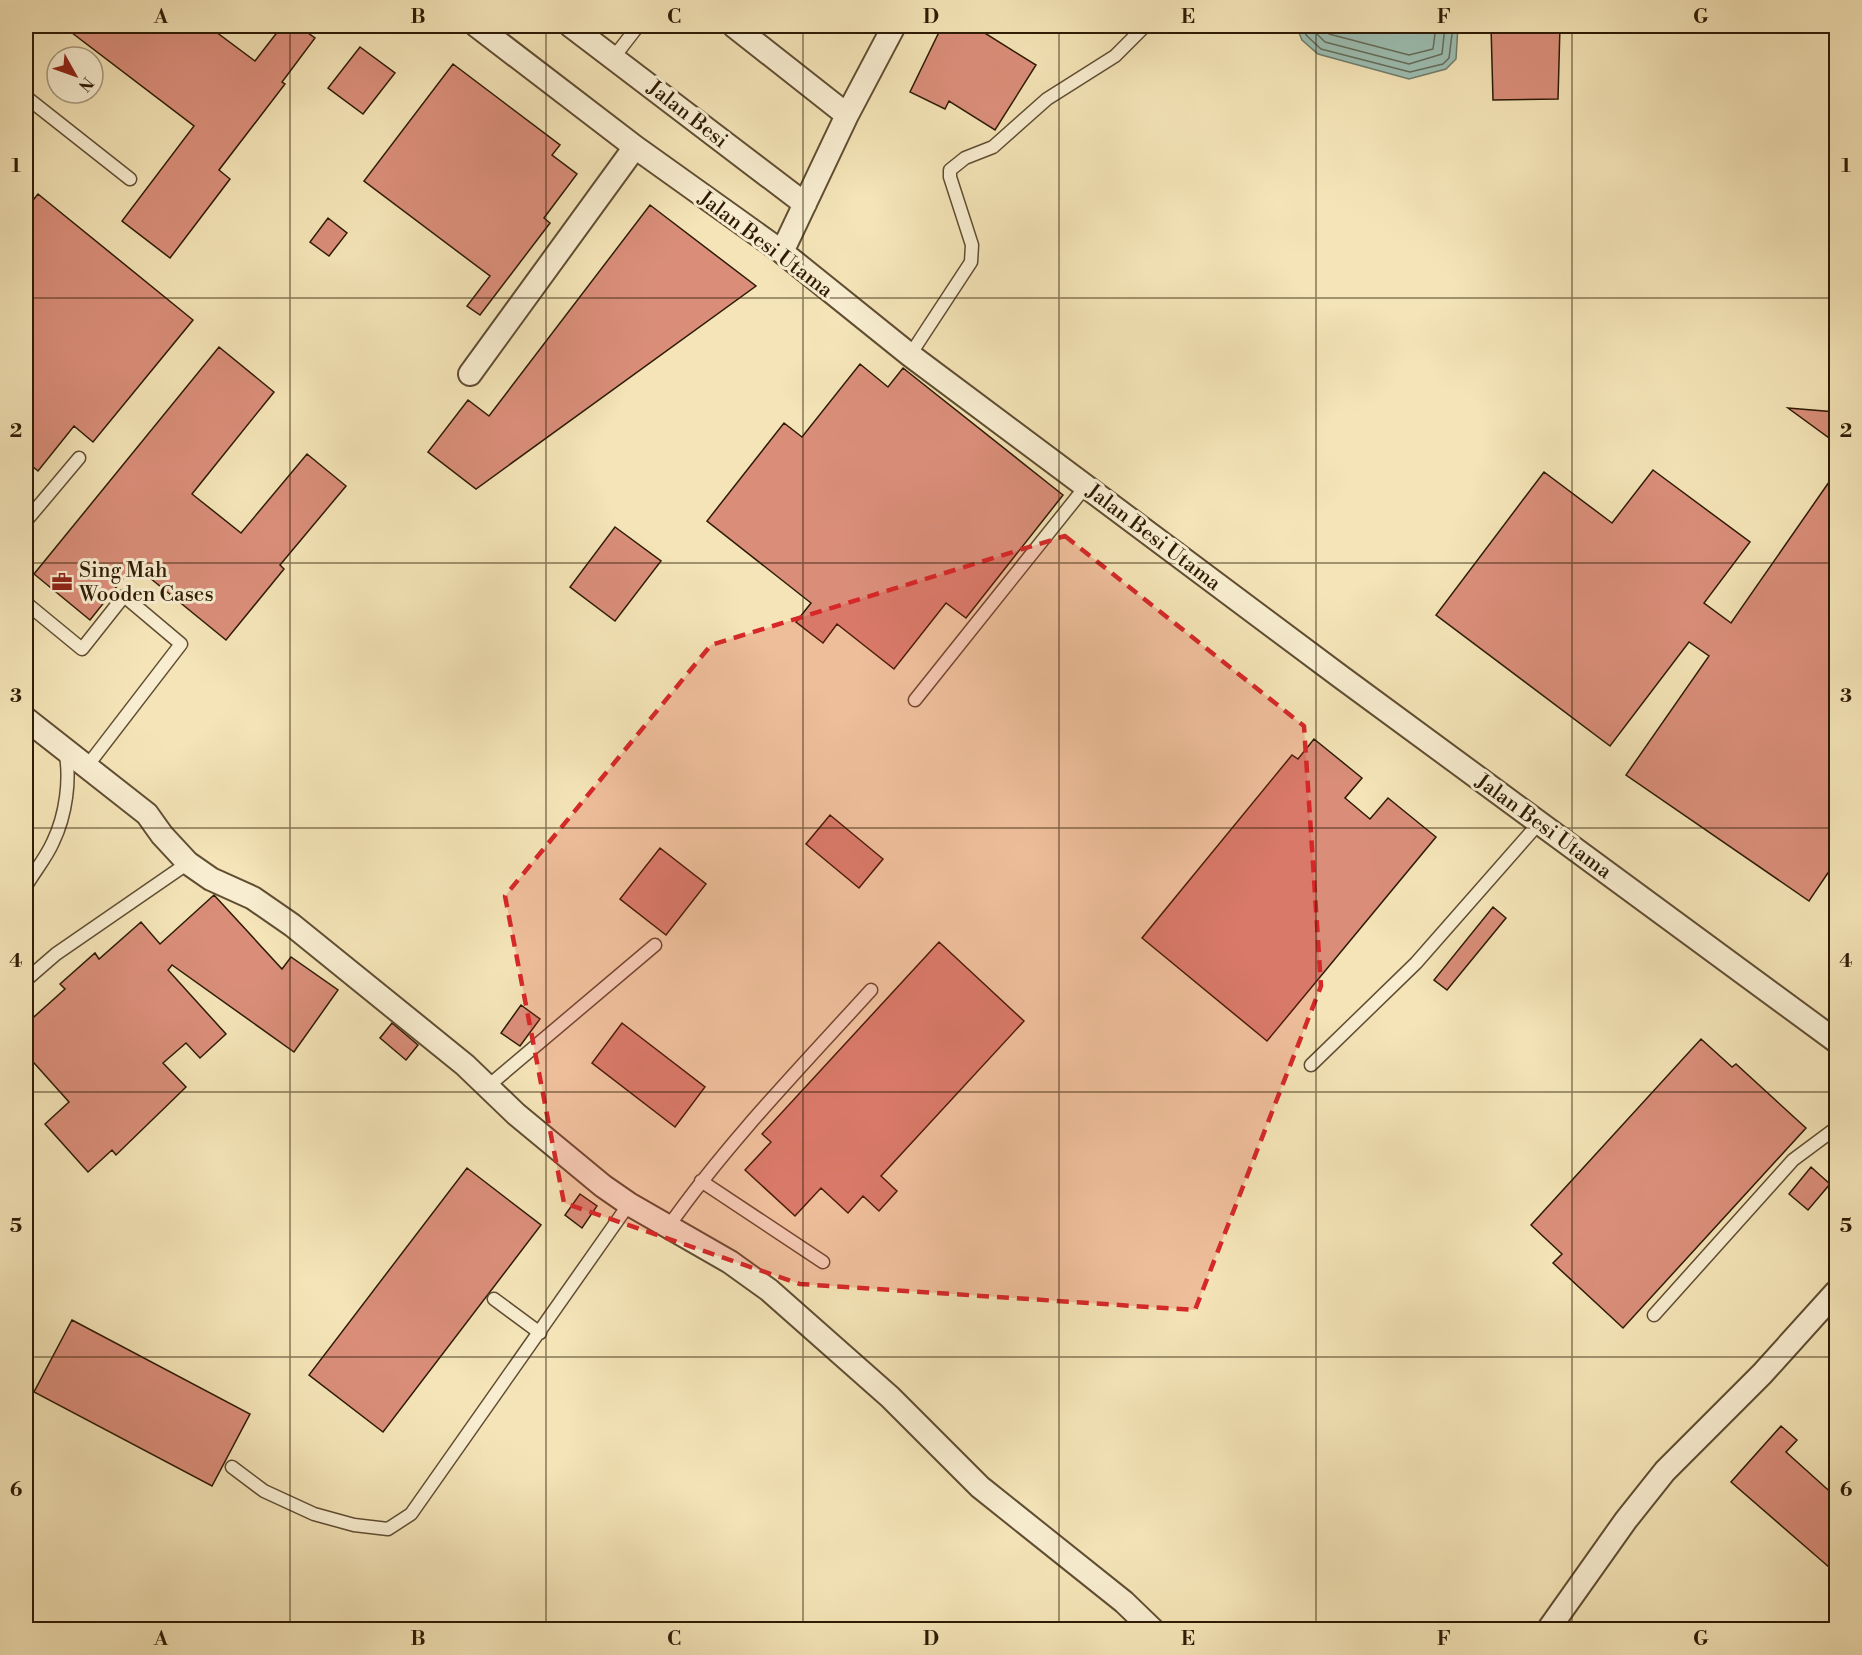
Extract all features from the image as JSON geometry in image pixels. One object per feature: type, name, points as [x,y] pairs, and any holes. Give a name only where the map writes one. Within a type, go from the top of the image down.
[{"type":"street","name":"Jalan Besi Utama","points":[[477,26],[635,147],[782,252],[909,355],[1836,1041]]},
{"type":"street","name":"Jalan Besi","points":[[571,26],[805,204]]},
{"type":"street","points":[[734,26],[847,115]]},
{"type":"street","points":[[782,252],[847,115],[894,26]]},
{"type":"street","points":[[471,374],[635,147]]},
{"type":"street","points":[[26,718],[147,814],[162,835],[188,863],[211,879],[253,898],[292,925],[465,1065],[524,1121],[629,1204],[730,1262],[769,1290],[890,1397],[980,1487],[1124,1602],[1153,1629]]},
{"type":"street","points":[[1548,1629],[1626,1520],[1665,1471],[1762,1374],[1836,1292]]},
{"type":"lane","points":[[614,57],[638,26]]},
{"type":"lane","points":[[909,355],[971,262],[972,245],[950,177],[950,170],[964,158],[993,147],[1047,99],[1116,56],[1145,26]]},
{"type":"lane","points":[[26,97],[130,179]]},
{"type":"lane","points":[[26,521],[79,458]]},
{"type":"lane","points":[[915,700],[1086,486]]},
{"type":"lane","points":[[26,603],[82,649],[124,596],[181,644],[88,765]]},
{"type":"lane","points":[[26,886],[53,843],[61,821],[68,767],[64,748]]},
{"type":"lane","points":[[1311,1065],[1416,963],[1539,823]]},
{"type":"lane","points":[[26,980],[56,954],[188,863]]},
{"type":"lane","points":[[487,1087],[655,945]]},
{"type":"lane","points":[[668,1227],[701,1181],[754,1118],[871,990]]},
{"type":"lane","points":[[1654,1315],[1793,1160],[1836,1128]]},
{"type":"lane","points":[[701,1181],[823,1262]]},
{"type":"lane","points":[[232,1467],[264,1491],[314,1514],[354,1525],[388,1529],[411,1514],[629,1204]]},
{"type":"lane","points":[[494,1299],[540,1333]]},
{"type":"highlighted area","points":[[1065,536],[1304,726],[1321,986],[1195,1310],[800,1284],[564,1203],[505,896],[711,645]]},
{"type":"water","points":[[1296,26],[1458,26],[1456,59],[1446,69],[1409,79],[1318,54],[1302,40]]},
{"type":"building","points":[[63,26],[208,26],[255,61],[282,26],[298,26],[315,38],[282,82],[285,84],[219,170],[230,179],[170,258],[122,221],[194,126],[105,58],[105,45],[88,45]]},
{"type":"building","points":[[942,26],[986,26],[983,32],[1036,65],[995,130],[949,101],[945,109],[910,92]]},
{"type":"building","points":[[1491,26],[1560,26],[1558,99],[1493,100]]},
{"type":"building","points":[[360,47],[395,73],[363,114],[328,88]]},
{"type":"building","points":[[453,64],[560,145],[552,155],[577,174],[544,218],[550,223],[480,315],[467,306],[490,276],[364,181]]},
{"type":"building","points":[[38,194],[193,320],[93,442],[74,426],[38,471],[26,461],[26,209]]},
{"type":"building","points":[[650,205],[756,286],[476,489],[428,452],[468,400],[489,416]]},
{"type":"building","points":[[328,218],[347,233],[329,256],[310,242]]},
{"type":"building","points":[[219,347],[274,392],[192,494],[241,533],[307,454],[346,486],[280,565],[284,569],[226,640],[134,565],[90,620],[34,574]]},
{"type":"building","points":[[860,364],[888,387],[903,368],[1063,495],[966,618],[946,603],[894,669],[837,624],[823,643],[796,622],[811,603],[707,521],[784,423],[802,437]]},
{"type":"building","points":[[1788,408],[1836,412],[1836,443]]},
{"type":"building","points":[[1653,470],[1750,542],[1704,603],[1731,623],[1836,472],[1836,861],[1809,901],[1626,775],[1709,656],[1689,642],[1610,746],[1436,615],[1544,472],[1612,523]]},
{"type":"building","points":[[615,527],[661,561],[615,621],[570,587]]},
{"type":"building","points":[[1314,739],[1362,778],[1345,798],[1370,819],[1388,798],[1436,837],[1267,1041],[1142,938],[1292,755],[1298,759]]},
{"type":"building","points":[[830,815],[883,859],[859,888],[806,844]]},
{"type":"building","points":[[660,848],[706,884],[666,935],[620,899]]},
{"type":"building","points":[[214,895],[282,969],[291,957],[338,990],[294,1052],[172,965],[168,970],[226,1034],[200,1058],[186,1043],[163,1063],[186,1087],[116,1155],[112,1150],[88,1172],[45,1124],[69,1102],[26,1054],[26,1024],[65,989],[60,984],[95,953],[99,959],[141,922],[160,944]]},
{"type":"building","points":[[1493,907],[1506,918],[1447,990],[1434,980]]},
{"type":"building","points":[[939,942],[1024,1021],[881,1176],[897,1191],[879,1211],[863,1196],[848,1213],[821,1188],[795,1216],[745,1170],[771,1142],[762,1134]]},
{"type":"building","points":[[521,1005],[540,1019],[520,1046],[501,1033]]},
{"type":"building","points":[[392,1023],[418,1045],[406,1060],[380,1038]]},
{"type":"building","points":[[622,1023],[705,1087],[675,1127],[592,1063]]},
{"type":"building","points":[[1701,1039],[1732,1067],[1736,1064],[1806,1128],[1623,1328],[1553,1263],[1562,1254],[1531,1225]]},
{"type":"building","points":[[1811,1167],[1830,1184],[1808,1210],[1789,1194]]},
{"type":"building","points":[[467,1168],[541,1225],[383,1432],[309,1375]]},
{"type":"building","points":[[580,1194],[597,1206],[582,1228],[565,1215]]},
{"type":"building","points":[[72,1320],[250,1414],[212,1486],[34,1392]]},
{"type":"building","points":[[1781,1426],[1797,1440],[1786,1452],[1836,1497],[1836,1560],[1830,1568],[1731,1482]]},
{"type":"place","name":"Sing Mah Wooden Cases","points":[[62,582]]}]
